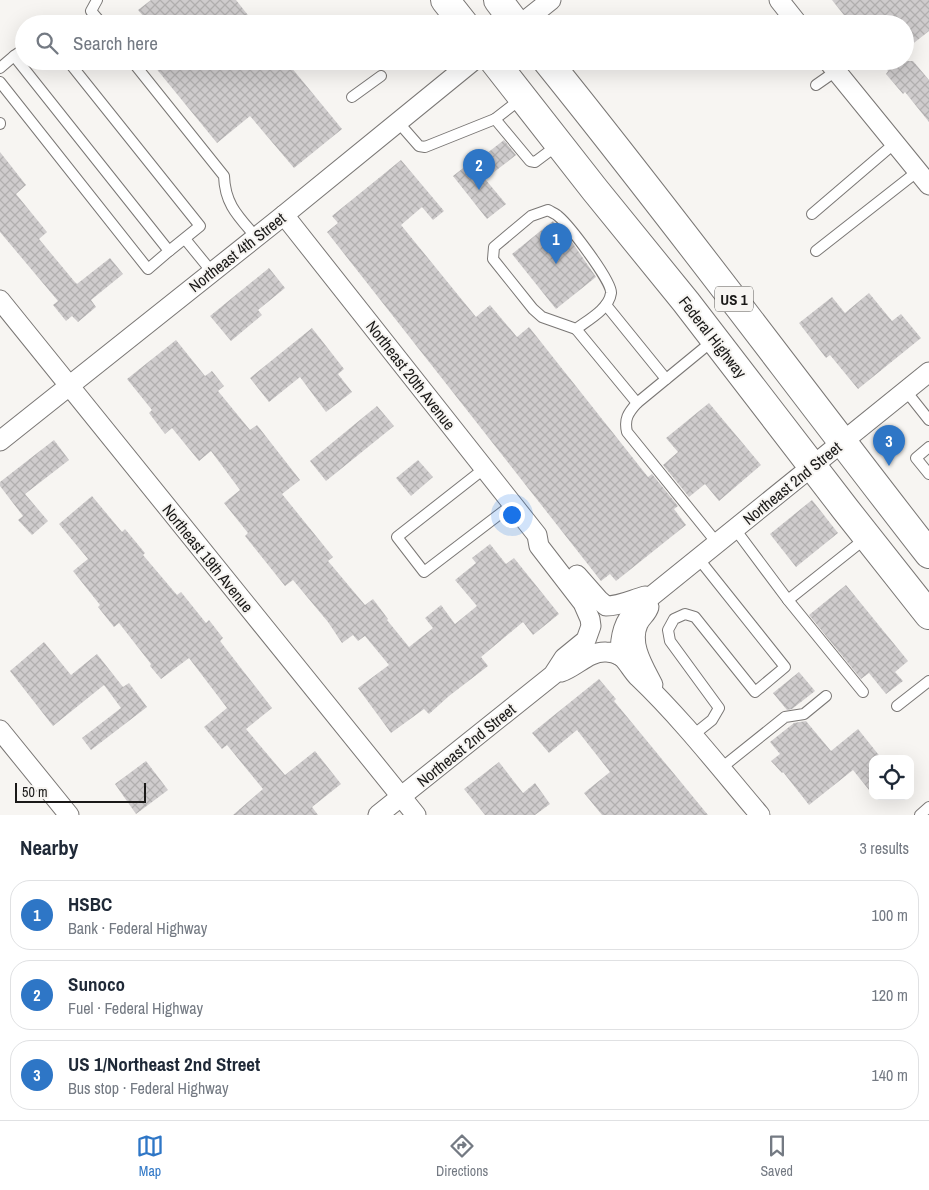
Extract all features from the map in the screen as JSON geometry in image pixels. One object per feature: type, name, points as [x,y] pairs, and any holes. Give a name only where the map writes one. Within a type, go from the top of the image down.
[{"type":"main road","points":[[445,0],[457,15]]},
{"type":"main road","points":[[498,0],[509,15]]},
{"type":"main road","name":"Federal Highway","points":[[501,70],[715,339],[812,467],[929,615]]},
{"type":"main road","name":"US 1","points":[[554,70],[713,272],[842,443],[929,554]]},
{"type":"street","points":[[532,15],[551,0]]},
{"type":"street","points":[[779,0],[791,15]]},
{"type":"street","name":"Northeast 4th Street","points":[[0,441],[256,238],[463,70]]},
{"type":"street","points":[[835,70],[924,178]]},
{"type":"street","name":"Northeast 20th Avenue","points":[[284,215],[537,534],[547,539],[593,594],[606,606]]},
{"type":"street","name":"Northeast 19th Avenue","points":[[0,300],[416,815]]},
{"type":"street","name":"Northeast 2nd Street","points":[[553,675],[572,669],[584,659],[599,652],[608,652],[620,656],[621,634],[631,613],[928,374]]},
{"type":"street","name":"Northeast 20th Avenue","points":[[537,534],[539,546],[588,611],[591,626],[590,632]]},
{"type":"street","points":[[653,594],[647,614],[638,625],[636,646],[639,658],[659,697]]},
{"type":"street","name":"Northeast 2nd Street","points":[[606,606],[623,604],[653,594]]},
{"type":"street","name":"Northeast 2nd Street","points":[[378,815],[553,675],[564,658],[586,640],[590,632]]},
{"type":"street","points":[[620,656],[631,670],[659,697],[760,815]]},
{"type":"street","points":[[0,730],[69,815]]},
{"type":"lane","points":[[95,15],[92,11],[97,0]]},
{"type":"lane","points":[[0,68],[14,56]]},
{"type":"lane","points":[[25,70],[169,251]]},
{"type":"lane","points":[[0,82],[148,269],[200,226],[75,70]]},
{"type":"lane","points":[[139,70],[224,176],[227,196],[232,208],[256,238]]},
{"type":"lane","points":[[816,85],[829,70]]},
{"type":"lane","points":[[352,97],[381,76]]},
{"type":"lane","points":[[398,122],[419,146],[425,147],[495,119],[523,98]]},
{"type":"lane","points":[[495,119],[530,161],[535,162],[559,144]]},
{"type":"lane","points":[[812,214],[895,144]]},
{"type":"lane","points":[[816,251],[924,178]]},
{"type":"lane","points":[[576,328],[606,305],[611,292],[608,280],[600,268],[558,216],[548,210],[531,216],[494,247],[493,259],[533,309],[542,317],[576,328],[637,403]]},
{"type":"lane","points":[[185,239],[212,272]]},
{"type":"lane","points":[[606,305],[666,379]]},
{"type":"lane","points":[[715,339],[637,403],[626,417],[625,423],[627,432],[717,543]]},
{"type":"lane","points":[[906,391],[929,420]]},
{"type":"lane","points":[[929,447],[916,458],[929,474]]},
{"type":"lane","points":[[485,468],[397,537],[424,572],[513,504]]},
{"type":"lane","points":[[735,530],[788,600],[863,692]]},
{"type":"lane","points":[[788,600],[867,537]]},
{"type":"lane","points":[[692,736],[712,720],[719,708],[670,641],[668,630],[674,619],[685,614],[695,617],[755,692],[785,667],[698,558]]},
{"type":"lane","points":[[897,706],[929,681]]},
{"type":"lane","points":[[720,769],[785,718],[804,714],[826,696]]},
{"type":"lane","points":[[920,815],[929,807]]},
{"type":"building","points":[[151,0],[236,0],[248,15],[142,15],[138,10]]},
{"type":"building","points":[[832,0],[929,0],[929,31],[914,43],[914,15],[844,15]]},
{"type":"building","points":[[914,62],[929,80],[929,122],[905,92],[903,94],[886,74],[888,71],[914,70]]},
{"type":"building","points":[[157,70],[293,70],[342,129],[294,168],[250,116],[217,143]]},
{"type":"building","points":[[504,140],[516,155],[485,179],[506,204],[487,219],[453,176],[471,162],[473,164]]},
{"type":"building","points":[[0,152],[26,185],[16,194],[47,232],[39,239],[77,284],[110,258],[123,274],[91,300],[96,307],[78,322],[72,316],[66,321],[53,305],[58,301],[0,232]]},
{"type":"building","points":[[401,160],[444,211],[433,220],[422,207],[401,225],[476,317],[490,305],[517,337],[529,327],[648,477],[652,474],[678,506],[674,509],[686,525],[616,581],[610,574],[601,581],[327,232],[338,223],[332,216]]},
{"type":"building","points":[[553,221],[574,245],[596,277],[556,309],[512,254]]},
{"type":"building","points":[[269,268],[285,288],[258,310],[262,315],[231,341],[210,316]]},
{"type":"building","points":[[869,293],[892,321],[901,314],[921,338],[858,389],[830,355],[826,358],[799,323],[832,297],[845,313]]},
{"type":"building","points":[[312,328],[344,369],[338,374],[352,392],[326,412],[300,377],[269,402],[250,378]]},
{"type":"building","points":[[176,340],[205,376],[212,371],[224,386],[218,391],[250,430],[257,425],[300,480],[282,494],[333,557],[328,561],[365,605],[373,599],[409,647],[433,628],[425,618],[441,605],[455,624],[477,606],[455,580],[476,563],[472,558],[490,544],[506,564],[514,558],[559,614],[533,635],[523,622],[481,657],[488,666],[429,714],[424,709],[391,733],[358,688],[389,665],[365,636],[358,641],[353,635],[342,643],[328,622],[293,580],[285,586],[245,536],[248,533],[224,503],[240,490],[211,451],[199,461],[172,428],[165,434],[149,413],[152,410],[127,379]]},
{"type":"building","points":[[709,403],[761,465],[719,501],[705,484],[689,497],[663,465],[678,452],[666,438]]},
{"type":"building","points":[[377,406],[394,426],[326,481],[310,461]]},
{"type":"building","points":[[54,440],[69,460],[25,494],[48,521],[32,535],[18,520],[23,516],[0,486],[0,482]]},
{"type":"building","points":[[418,460],[433,477],[411,496],[396,478]]},
{"type":"building","points":[[92,496],[122,532],[125,529],[145,553],[143,555],[177,595],[181,592],[206,623],[209,620],[223,638],[220,641],[272,708],[246,729],[285,775],[315,751],[341,784],[312,807],[318,815],[233,815],[263,789],[227,745],[222,749],[204,727],[227,708],[189,658],[161,679],[119,623],[114,627],[98,607],[100,605],[73,571],[88,559],[59,524]]},
{"type":"building","points":[[812,500],[838,533],[796,567],[770,534]]},
{"type":"building","points":[[846,585],[908,661],[895,672],[903,681],[886,694],[869,673],[861,679],[809,615]]},
{"type":"building","points":[[44,642],[71,675],[97,654],[123,687],[129,683],[147,707],[91,750],[82,738],[121,708],[104,685],[53,726],[10,671]]},
{"type":"building","points":[[799,672],[815,691],[792,709],[787,710],[773,693]]},
{"type":"building","points":[[599,679],[616,699],[614,701],[708,815],[602,815],[584,793],[610,772],[577,730],[549,753],[532,733]]},
{"type":"building","points":[[806,721],[831,751],[858,729],[879,755],[869,755],[869,790],[853,770],[809,805],[783,772],[771,761],[780,754],[770,742],[794,723]]},
{"type":"building","points":[[146,761],[168,790],[136,814],[115,784]]},
{"type":"building","points":[[499,762],[523,793],[535,783],[550,804],[535,815],[485,815],[464,789]]},
{"type":"place","name":"Sunoco","points":[[479,190]]},
{"type":"place","name":"HSBC","points":[[556,264]]},
{"type":"place","name":"US 1/Northeast 2nd Street","points":[[889,466]]}]
